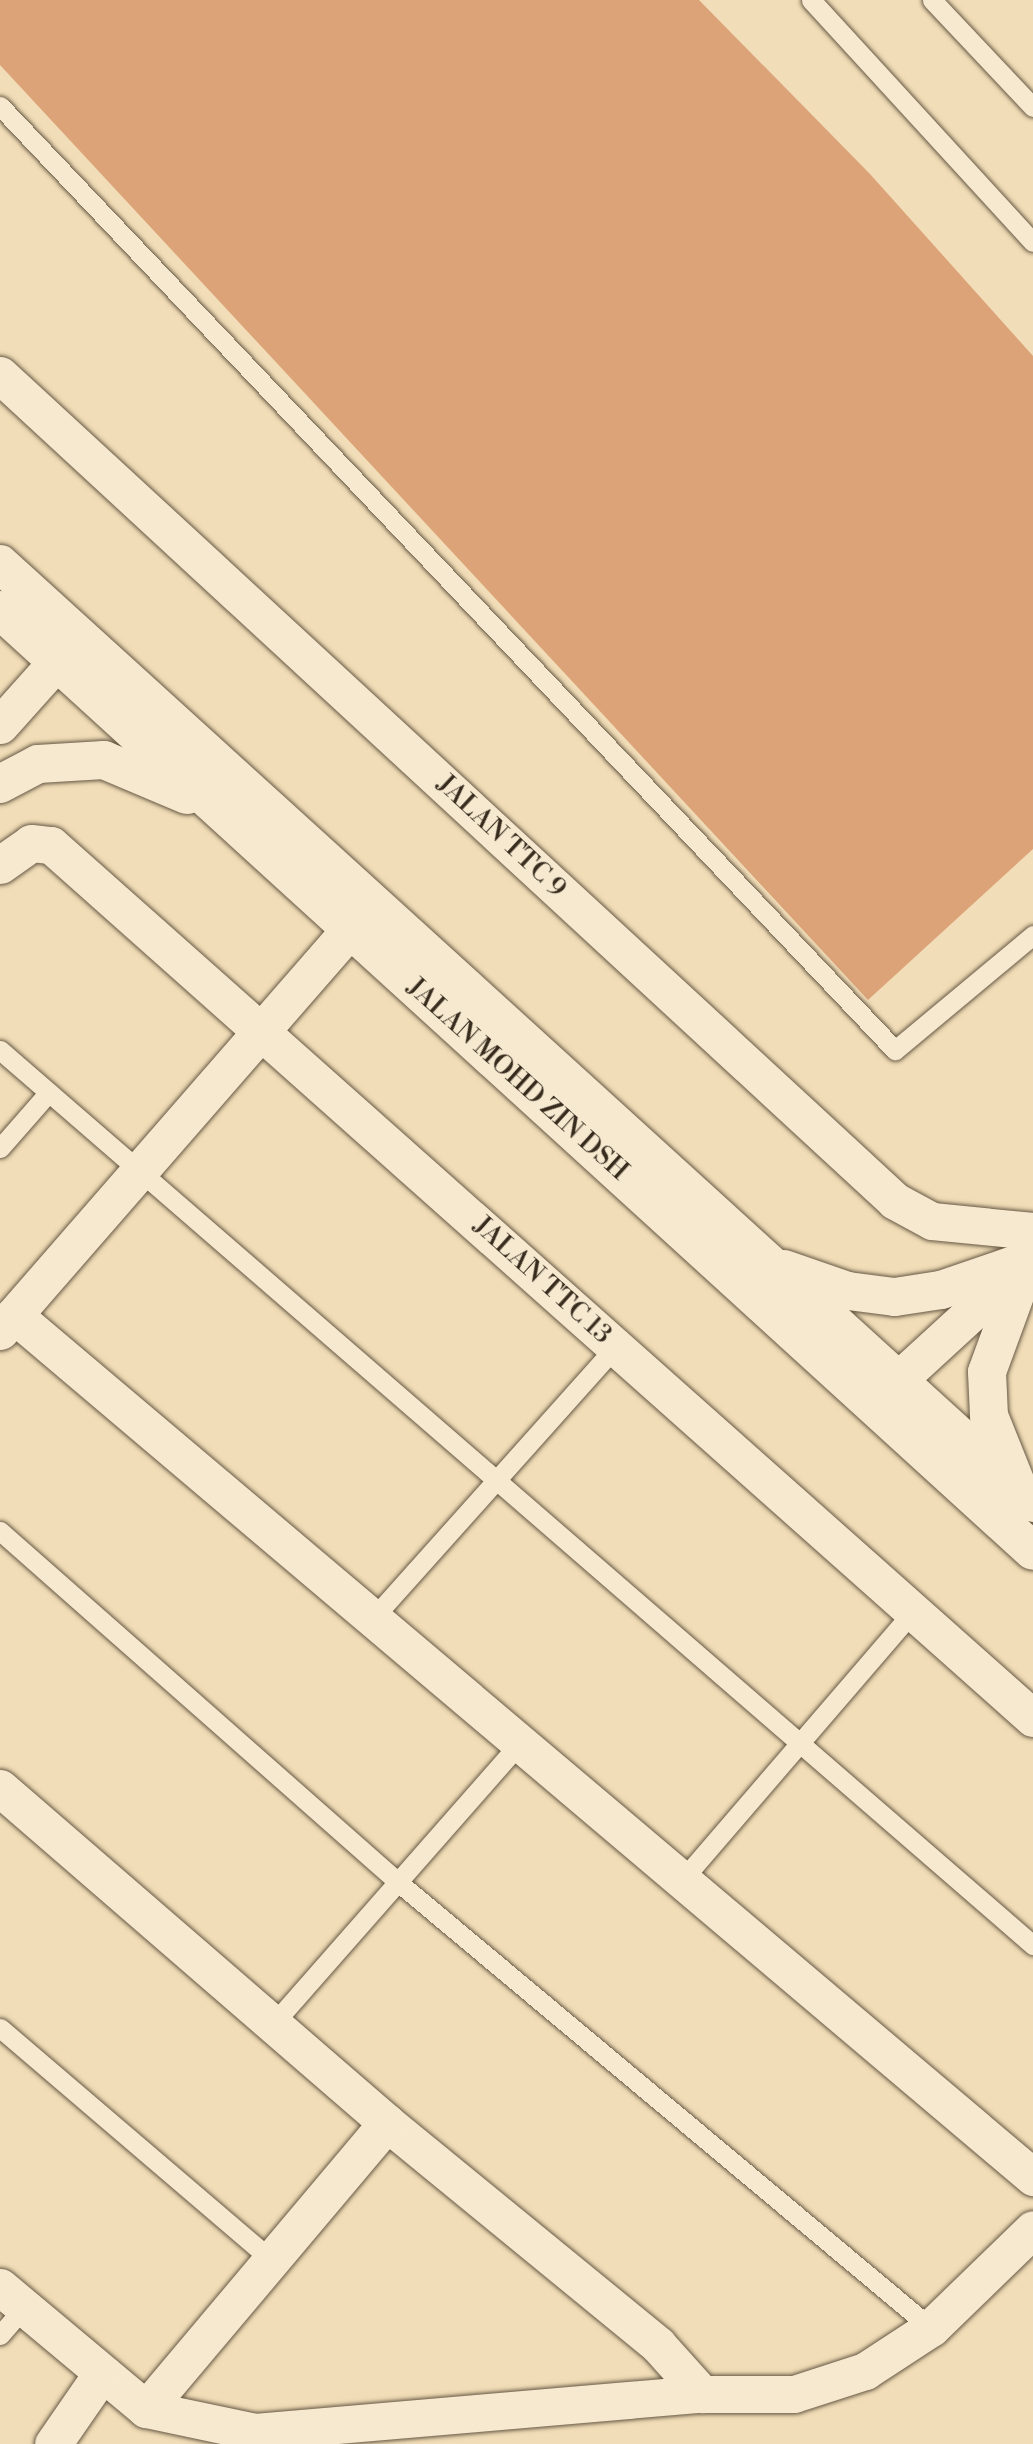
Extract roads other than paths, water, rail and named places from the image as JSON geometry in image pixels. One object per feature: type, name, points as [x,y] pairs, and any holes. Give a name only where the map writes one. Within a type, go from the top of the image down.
[{"type":"main road","name":"JALAN MOHD ZIN DSH","points":[[0,564],[68,649],[226,815],[351,928],[885,1392],[1026,1498]]},
{"type":"main road","name":"JALAN MOHD ZIN DSH","points":[[0,610],[68,649],[769,1264],[1033,1551]]},
{"type":"main road","points":[[0,784],[38,764],[104,760],[226,815]]},
{"type":"main road","points":[[769,1264],[848,1291],[895,1297],[941,1290],[1031,1249]]},
{"type":"main road","points":[[1026,1498],[989,1416],[987,1371],[1031,1249]]},
{"type":"street","name":"JALAN TTC 9","points":[[0,375],[895,1201],[932,1221],[1031,1249]]},
{"type":"street","points":[[0,725],[68,649]]},
{"type":"street","name":"JALAN TTC 13","points":[[0,865],[31,843],[51,845],[1033,1718]]},
{"type":"street","points":[[351,928],[7,1323],[373,1618],[1033,2177]]},
{"type":"street","points":[[885,1392],[1031,1249]]},
{"type":"street","points":[[0,1788],[387,2123],[658,2344],[702,2394]]},
{"type":"street","points":[[146,2409],[387,2123]]},
{"type":"street","points":[[12,2297],[146,2409],[255,2432],[702,2394],[794,2394],[865,2371],[931,2328],[1033,2229]]},
{"type":"street","points":[[53,2444],[102,2372]]},
{"type":"lane","points":[[811,0],[1033,242]]},
{"type":"lane","points":[[932,0],[1033,107]]},
{"type":"lane","points":[[0,106],[895,1050],[1033,935]]},
{"type":"lane","points":[[0,1050],[802,1741],[1033,1945]]},
{"type":"lane","points":[[0,1148],[49,1091]]},
{"type":"lane","points":[[373,1618],[615,1347]]},
{"type":"lane","points":[[0,1531],[398,1882],[931,2328]]},
{"type":"lane","points":[[682,1880],[913,1611]]},
{"type":"lane","points":[[273,2024],[520,1743]]},
{"type":"lane","points":[[0,2028],[272,2260]]},
{"type":"lane","points":[[0,2335],[12,2297]]}]
